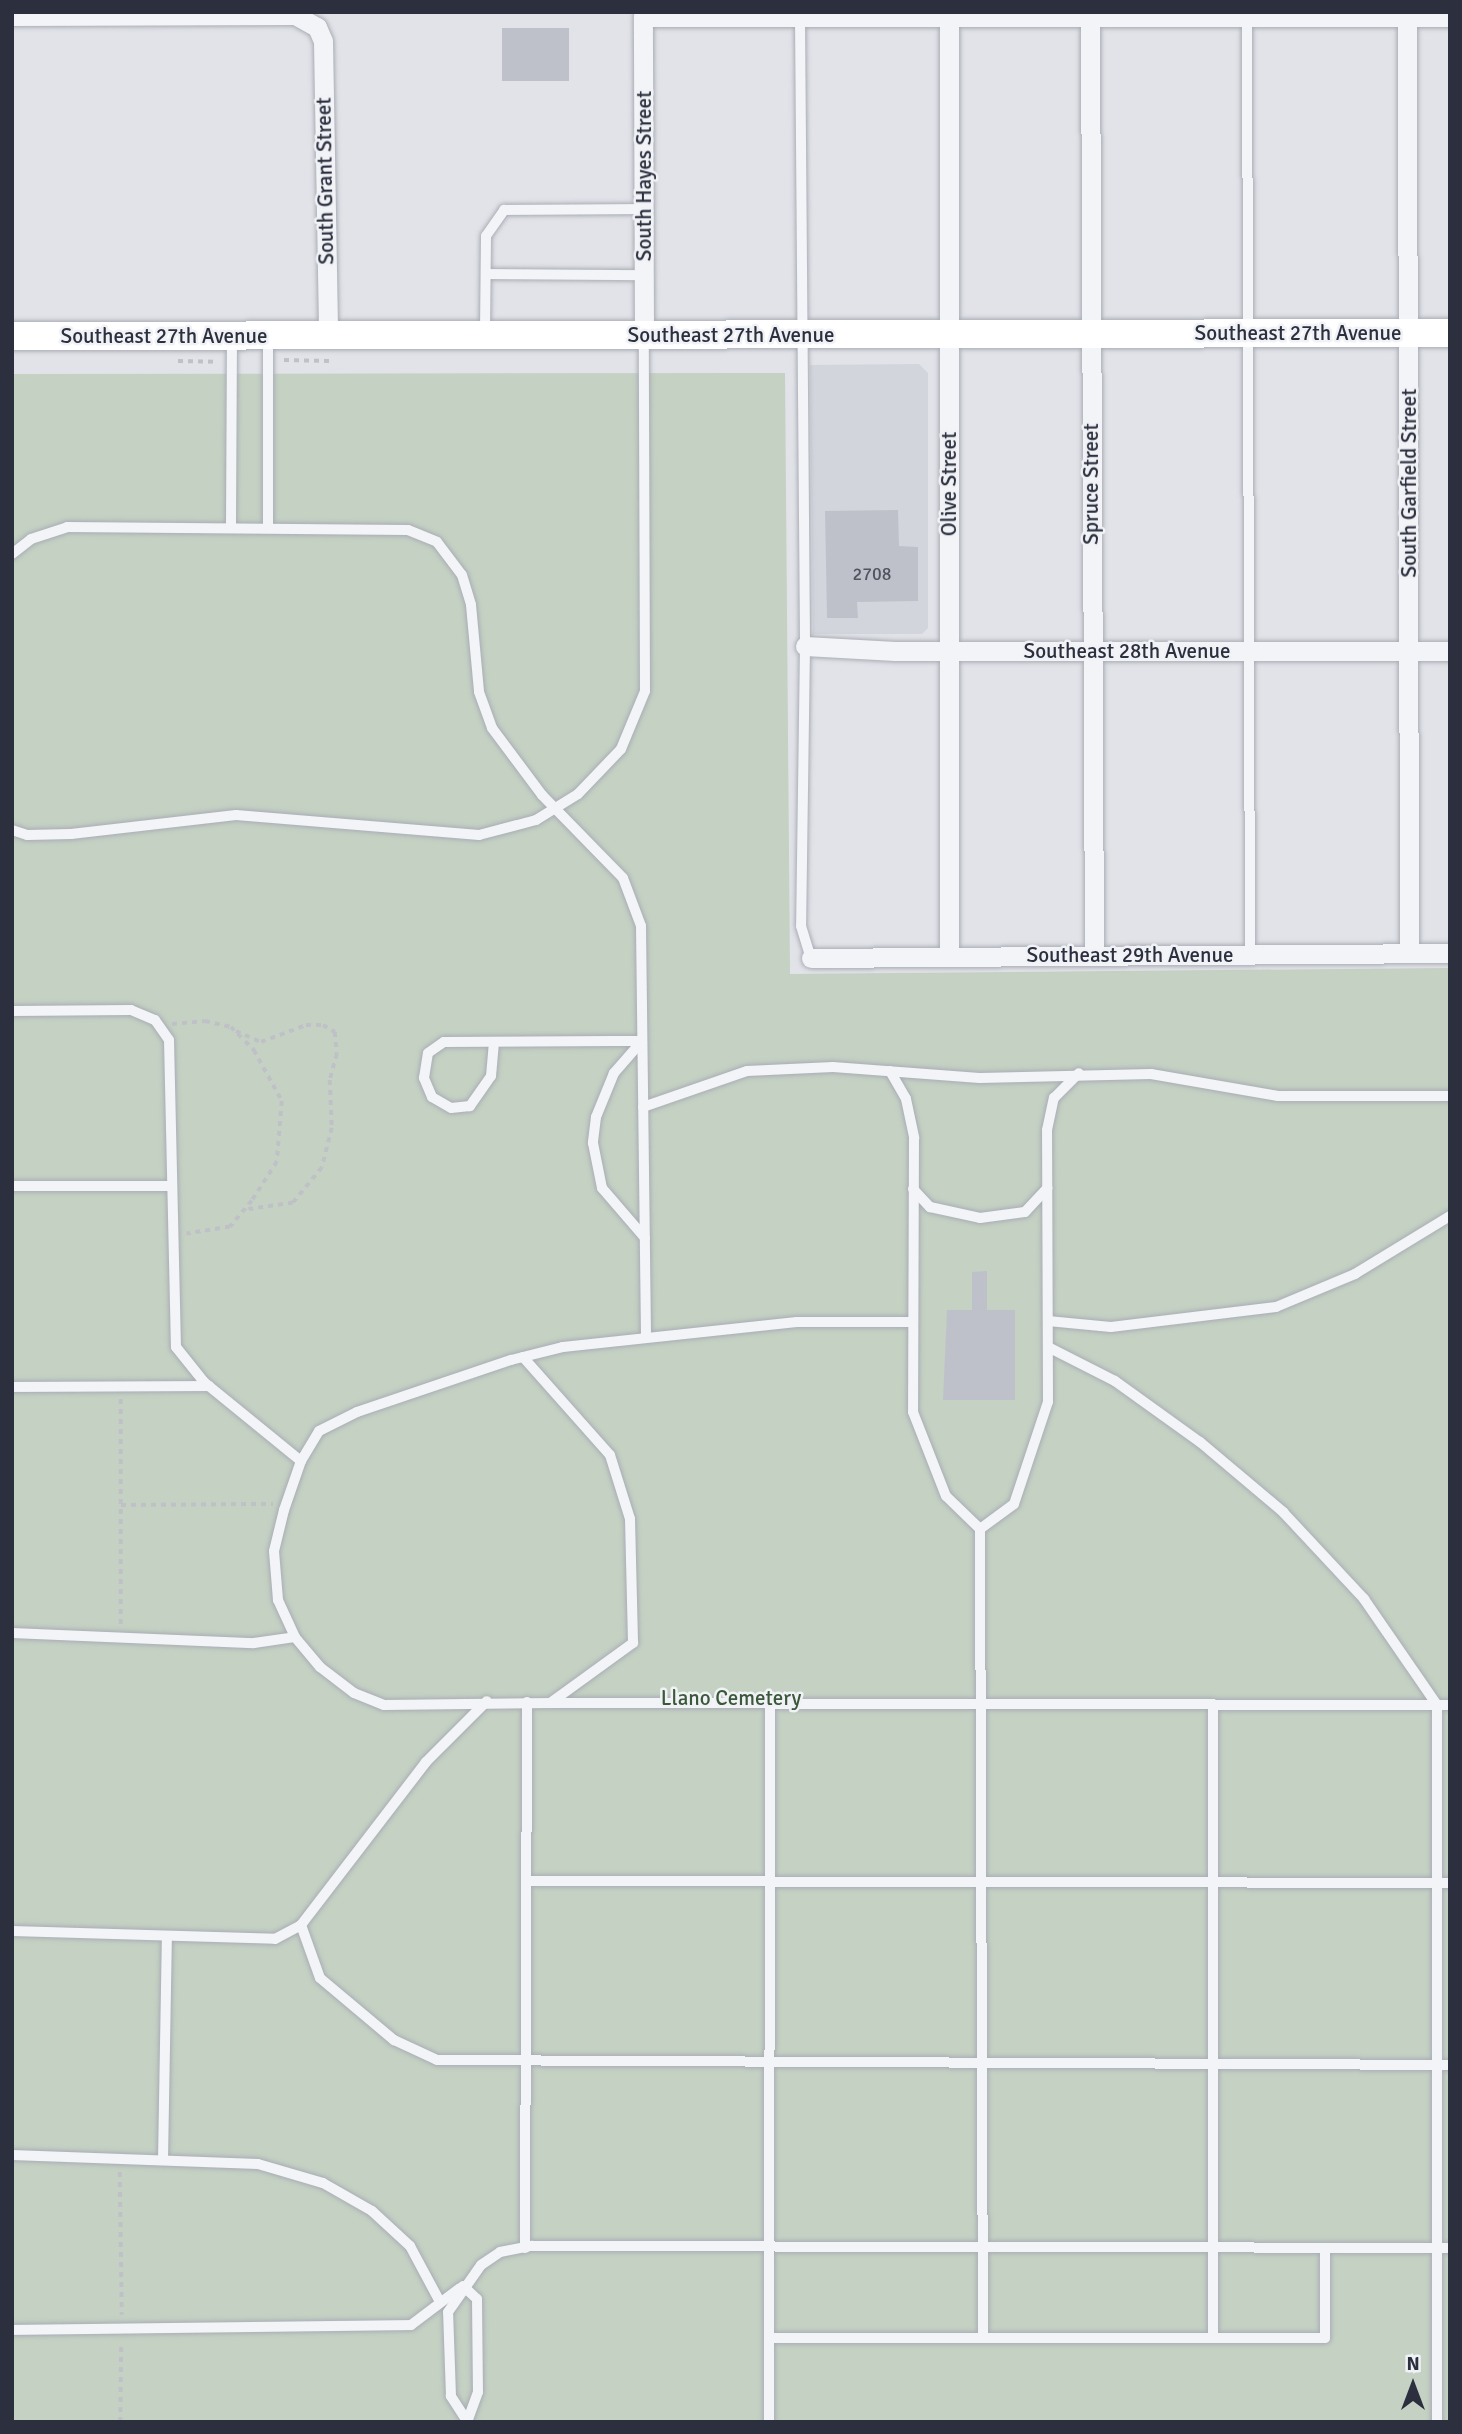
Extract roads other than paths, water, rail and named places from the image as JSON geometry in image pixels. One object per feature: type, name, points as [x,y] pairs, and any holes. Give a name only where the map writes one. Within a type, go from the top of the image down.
[{"type":"main road","name":"Southeast 27th Avenue","points":[[12,336],[268,337],[333,349],[485,336],[1450,333]]},
{"type":"street","points":[[643,15],[800,18],[1407,14],[1450,17]]},
{"type":"street","name":"South Garfield Street","points":[[1407,14],[1409,953]]},
{"type":"street","name":"South Hayes Street","points":[[643,15],[644,335]]},
{"type":"street","name":"Olive Street","points":[[949,15],[949,957]]},
{"type":"street","name":"Spruce Street","points":[[1090,15],[1094,955]]},
{"type":"street","points":[[13,16],[306,19]]},
{"type":"street","name":"South Grant Street","points":[[306,19],[323,41],[333,349]]},
{"type":"street","name":"Southeast 28th Avenue","points":[[805,646],[949,651],[1450,651]]},
{"type":"street","name":"Southeast 29th Avenue","points":[[811,958],[1450,953]]},
{"type":"lane","points":[[1247,15],[1247,333],[1253,652],[1250,954]]},
{"type":"lane","points":[[800,18],[805,646],[802,926],[811,958]]},
{"type":"lane","points":[[485,336],[488,227],[504,210],[644,209]]},
{"type":"lane","points":[[485,274],[644,275]]},
{"type":"lane","points":[[12,830],[27,835],[71,834],[186,818],[292,816],[479,835],[536,820],[578,794],[621,749],[645,691],[644,335]]},
{"type":"lane","points":[[231,526],[232,337]]},
{"type":"lane","points":[[268,337],[268,527]]},
{"type":"lane","points":[[12,554],[31,540],[67,527],[231,526],[408,530],[437,542],[461,575],[471,605],[479,691],[492,729],[555,807],[623,878],[641,926],[646,1336]]},
{"type":"lane","points":[[12,1011],[131,1010],[155,1020],[169,1040],[170,1234],[176,1347],[209,1386],[301,1461]]},
{"type":"lane","points":[[494,1042],[491,1076],[470,1106],[451,1108],[432,1097],[424,1077],[428,1054],[444,1042],[642,1041]]},
{"type":"lane","points":[[642,1041],[614,1073],[596,1117],[593,1143],[602,1188],[645,1238]]},
{"type":"lane","points":[[643,1107],[747,1071],[890,1071],[980,1077],[1079,1073],[1151,1074],[1278,1096],[1450,1096]]},
{"type":"lane","points":[[890,1071],[906,1099],[914,1138],[909,1322],[913,1412],[927,1457],[946,1496],[980,1529],[983,2338]]},
{"type":"lane","points":[[980,1529],[1014,1504],[1033,1458],[1048,1402],[1046,1130],[1054,1098],[1079,1073]]},
{"type":"lane","points":[[12,1186],[170,1186]]},
{"type":"lane","points":[[912,1189],[930,1207],[980,1218],[1025,1212],[1047,1188]]},
{"type":"lane","points":[[1048,1321],[1111,1327],[1276,1307],[1354,1274],[1450,1216]]},
{"type":"lane","points":[[909,1322],[797,1322],[646,1336],[523,1357],[357,1412],[319,1431],[301,1461],[274,1551],[278,1600],[295,1637],[320,1667],[354,1693],[384,1705],[487,1702],[1450,1705]]},
{"type":"lane","points":[[1048,1347],[1115,1381],[1200,1442],[1283,1512],[1364,1599],[1437,1705],[1437,2422]]},
{"type":"lane","points":[[523,1357],[610,1455],[630,1519],[632,1643],[550,1703]]},
{"type":"lane","points":[[12,1387],[209,1386]]},
{"type":"lane","points":[[12,1633],[254,1643],[295,1637]]},
{"type":"lane","points":[[12,1931],[275,1939],[301,1924],[426,1762],[487,1702]]},
{"type":"lane","points":[[525,2248],[527,1702]]},
{"type":"lane","points":[[769,2422],[770,1704]]},
{"type":"lane","points":[[1213,1704],[1213,2338]]},
{"type":"lane","points":[[526,1881],[1450,1883]]},
{"type":"lane","points":[[301,1924],[320,1978],[394,2040],[437,2060],[525,2064],[1450,2065]]},
{"type":"lane","points":[[163,2161],[167,1936]]},
{"type":"lane","points":[[12,2155],[258,2164],[323,2183],[372,2211],[410,2246],[440,2302]]},
{"type":"lane","points":[[12,2330],[411,2325],[463,2286],[499,2252],[525,2248],[1450,2248]]},
{"type":"lane","points":[[770,2338],[1325,2338],[1325,2248]]},
{"type":"lane","points":[[463,2286],[477,2299],[478,2392],[467,2421]]},
{"type":"lane","points":[[463,2286],[447,2312],[451,2396],[467,2421]]},
{"type":"park label","name":"Llano Cemetery","points":[[731,1698]]}]
